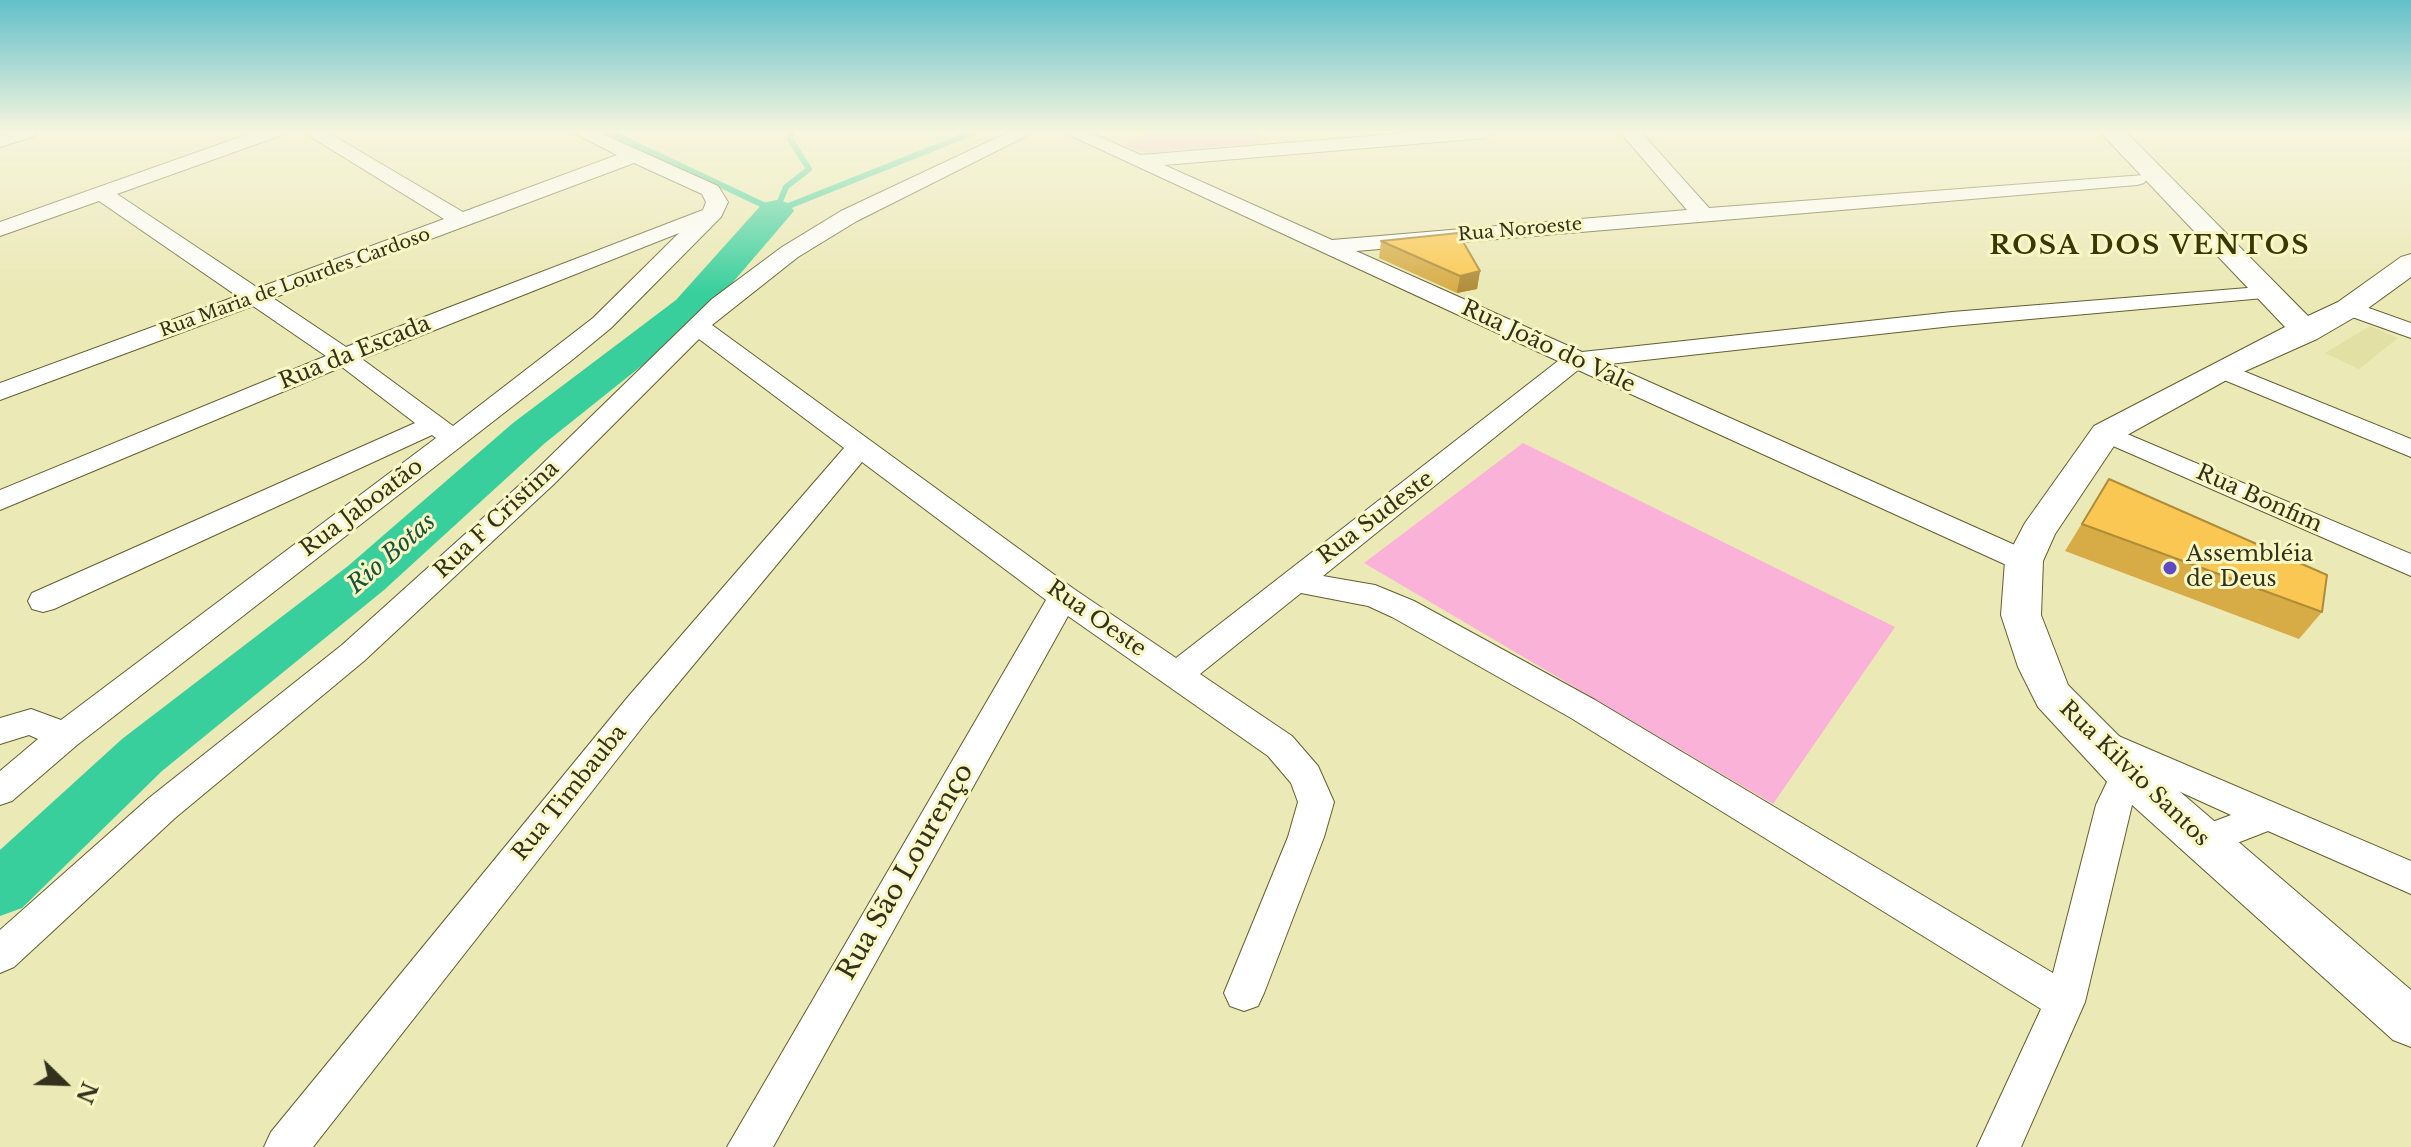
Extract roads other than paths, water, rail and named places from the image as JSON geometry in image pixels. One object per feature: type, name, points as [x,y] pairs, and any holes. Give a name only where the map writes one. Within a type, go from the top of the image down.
[{"type":"main road","points":[[2163,186],[2306,332]]},
{"type":"main road","name":"Rua Kilvio Santos","points":[[2411,263],[2349,308],[2306,332],[2221,370],[2106,433],[2038,532],[2024,561],[2021,615],[2038,667],[2053,696],[2095,740],[2127,773],[2411,1023]]},
{"type":"street","points":[[0,229],[122,186]]},
{"type":"street","points":[[403,186],[462,221]]},
{"type":"street","name":"Rua Maria de Lourdes Cardoso","points":[[0,392],[556,186]]},
{"type":"street","points":[[701,186],[711,190],[717,202],[713,212]]},
{"type":"street","name":"Rua F Cristina","points":[[0,955],[162,808],[305,693],[416,596],[544,478],[696,325],[758,274],[849,216],[912,186]]},
{"type":"street","name":"Rua João do Vale","points":[[1193,186],[2024,561]]},
{"type":"street","points":[[1677,186],[1702,214]]},
{"type":"street","name":"Rua Noroeste","points":[[1334,247],[2056,186]]},
{"type":"street","points":[[101,193],[344,357],[443,431]]},
{"type":"street","name":"Rua da Escada","points":[[0,501],[344,357],[713,212]]},
{"type":"street","name":"Rua Jaboatão","points":[[0,791],[443,431],[602,323],[713,212]]},
{"type":"street","points":[[1575,360],[1968,317],[2264,291]]},
{"type":"street","points":[[2349,308],[2411,331]]},
{"type":"street","name":"Rua Oeste","points":[[696,325],[1063,597],[1280,746],[1306,776],[1316,802],[1306,837],[1244,993]]},
{"type":"street","name":"Rua Sudeste","points":[[1177,675],[1575,360]]},
{"type":"street","points":[[2221,370],[2411,449]]},
{"type":"street","points":[[43,601],[443,431]]},
{"type":"street","name":"Rua Bonfim","points":[[2106,433],[2411,566]]},
{"type":"street","name":"Rua Timbauba","points":[[286,1147],[639,707],[861,446]]},
{"type":"street","points":[[1328,555],[1375,596],[1583,709],[2065,1002]]},
{"type":"street","points":[[1294,581],[1375,596]]},
{"type":"street","name":"Rua São Lourenço","points":[[749,1147],[1063,597]]},
{"type":"street","points":[[0,731],[31,722],[65,736]]},
{"type":"street","points":[[2095,740],[2411,878]]},
{"type":"street","points":[[1999,1147],[2065,1002],[2114,805],[2127,773]]},
{"type":"street","points":[[2204,841],[2269,815]]},
{"type":"waterway","points":[[722,186],[776,211]]},
{"type":"waterway","points":[[776,211],[788,186]]},
{"type":"waterway","points":[[776,211],[840,186]]},
{"type":"waterway","name":"Rio Botas","points":[[0,889],[142,755],[366,578],[529,433],[690,308],[736,252],[776,211]]},
{"type":"place","name":"Assembléia de Deus","points":[[2170,568]]},
{"type":"district","name":"ROSA DOS VENTOS","points":[[2150,247]]}]
